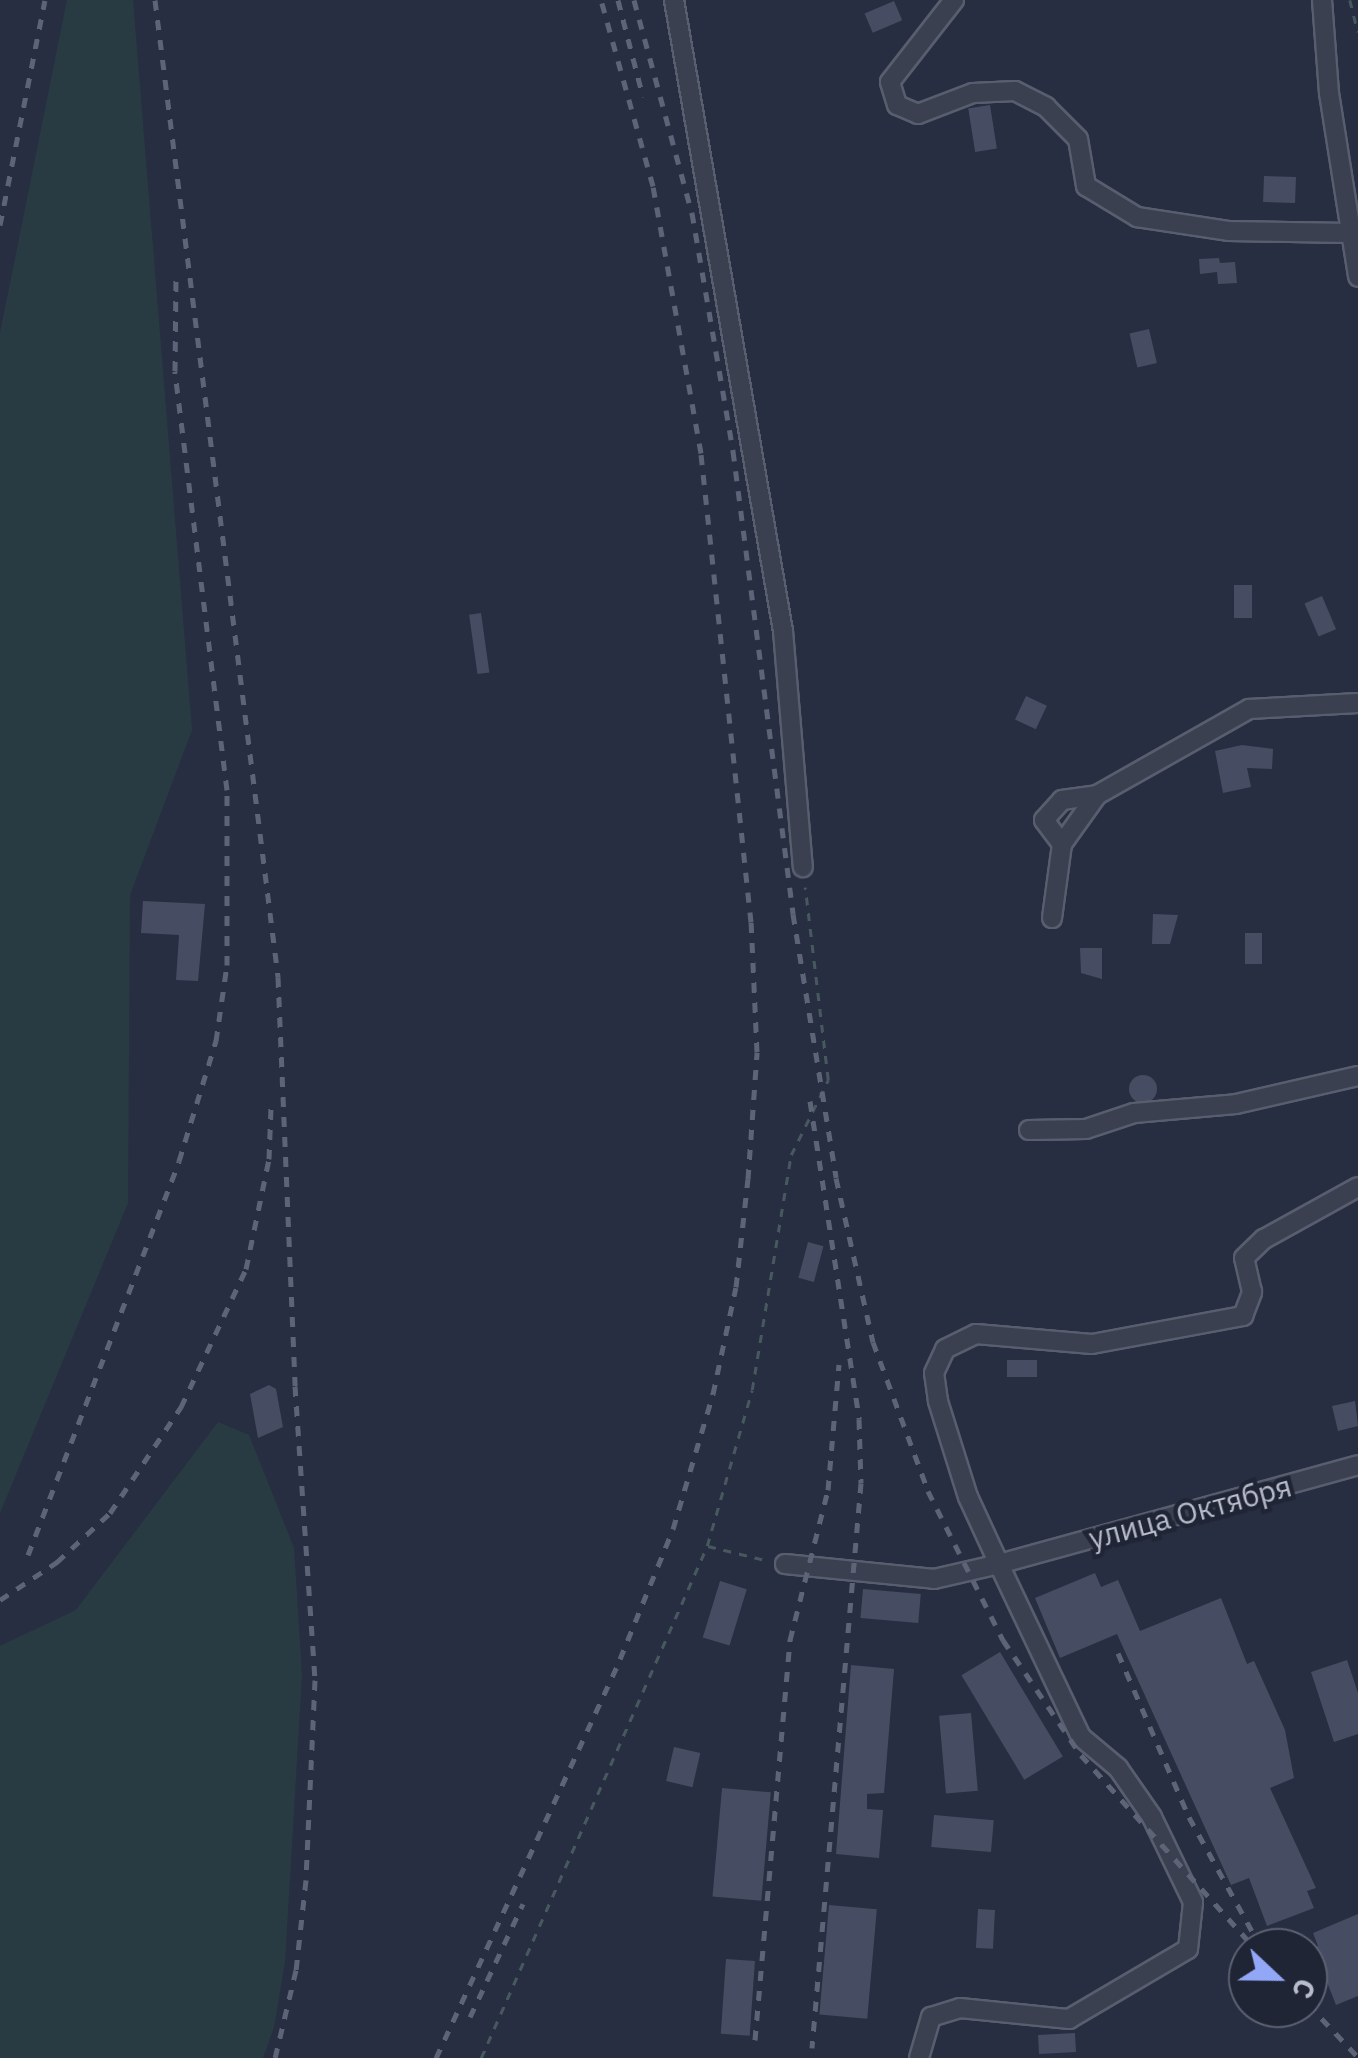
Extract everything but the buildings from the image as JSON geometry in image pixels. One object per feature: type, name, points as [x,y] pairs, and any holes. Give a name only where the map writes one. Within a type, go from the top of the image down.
[{"type":"street","points":[[674,0],[783,630],[803,866]]},
{"type":"street","points":[[954,0],[890,82],[897,105],[918,114],[973,93],[1015,91],[1046,107],[1078,139],[1086,186],[1137,217],[1228,231],[1350,233]]},
{"type":"street","points":[[1322,0],[1358,277]]},
{"type":"street","points":[[1062,844],[1044,820],[1062,800],[1097,795],[1249,710],[1358,703]]},
{"type":"street","points":[[1052,918],[1062,844],[1097,795]]},
{"type":"street","points":[[1029,1130],[1086,1129],[1134,1113],[1236,1104],[1358,1076]]},
{"type":"street","points":[[919,2058],[931,2017],[960,2008],[1068,2019],[1188,1949],[1193,1902],[1152,1817],[1118,1768],[1080,1736],[968,1497],[938,1401],[934,1374],[945,1348],[976,1334],[1092,1344],[1243,1316],[1252,1292],[1244,1258],[1264,1238],[1358,1187]]},
{"type":"street","name":"улица Октября","points":[[784,1564],[934,1578],[1022,1558],[1358,1465]]},
{"type":"path","points":[[1350,0],[1358,32]]},
{"type":"path","points":[[481,2058],[707,1546],[752,1390],[791,1155],[828,1080],[803,866]]},
{"type":"path","points":[[707,1546],[784,1564]]},
{"type":"shaded area","points":[[67,0],[133,0],[192,730],[130,895],[128,1203],[0,1513],[0,333]]},
{"type":"shaded area","points":[[218,1422],[249,1435],[294,1548],[302,1675],[285,1962],[274,2027],[263,2058],[0,2058],[0,1646],[76,1610]]},
{"type":"railway","points":[[0,225],[45,0]]},
{"type":"railway","points":[[155,0],[278,977],[295,1386],[315,1680],[306,1880],[296,1970],[275,2058]]},
{"type":"railway","points":[[436,2058],[620,1659],[673,1529],[713,1394],[736,1287],[748,1179],[757,1052],[751,922],[701,453],[653,186],[601,0]]},
{"type":"railway","points":[[618,0],[643,97]]},
{"type":"railway","points":[[634,0],[692,213],[733,451],[793,914],[836,1178],[873,1342],[928,1491],[1003,1640],[1081,1755],[1237,1928]]},
{"type":"railway","points":[[28,1555],[179,1161],[216,1041],[227,965],[227,790],[175,371],[176,273]]},
{"type":"railway","points":[[810,1101],[859,1419],[861,1483],[812,2048]]},
{"type":"railway","points":[[0,1600],[57,1562],[110,1513],[181,1407],[246,1269],[269,1159],[271,1108]]},
{"type":"railway","points":[[755,2040],[790,1640],[828,1490],[839,1364]]},
{"type":"railway","points":[[1118,1653],[1189,1817],[1250,1928]]},
{"type":"railway","points":[[470,2017],[523,1904]]},
{"type":"railway","points":[[1328,2025],[1358,2057]]}]
